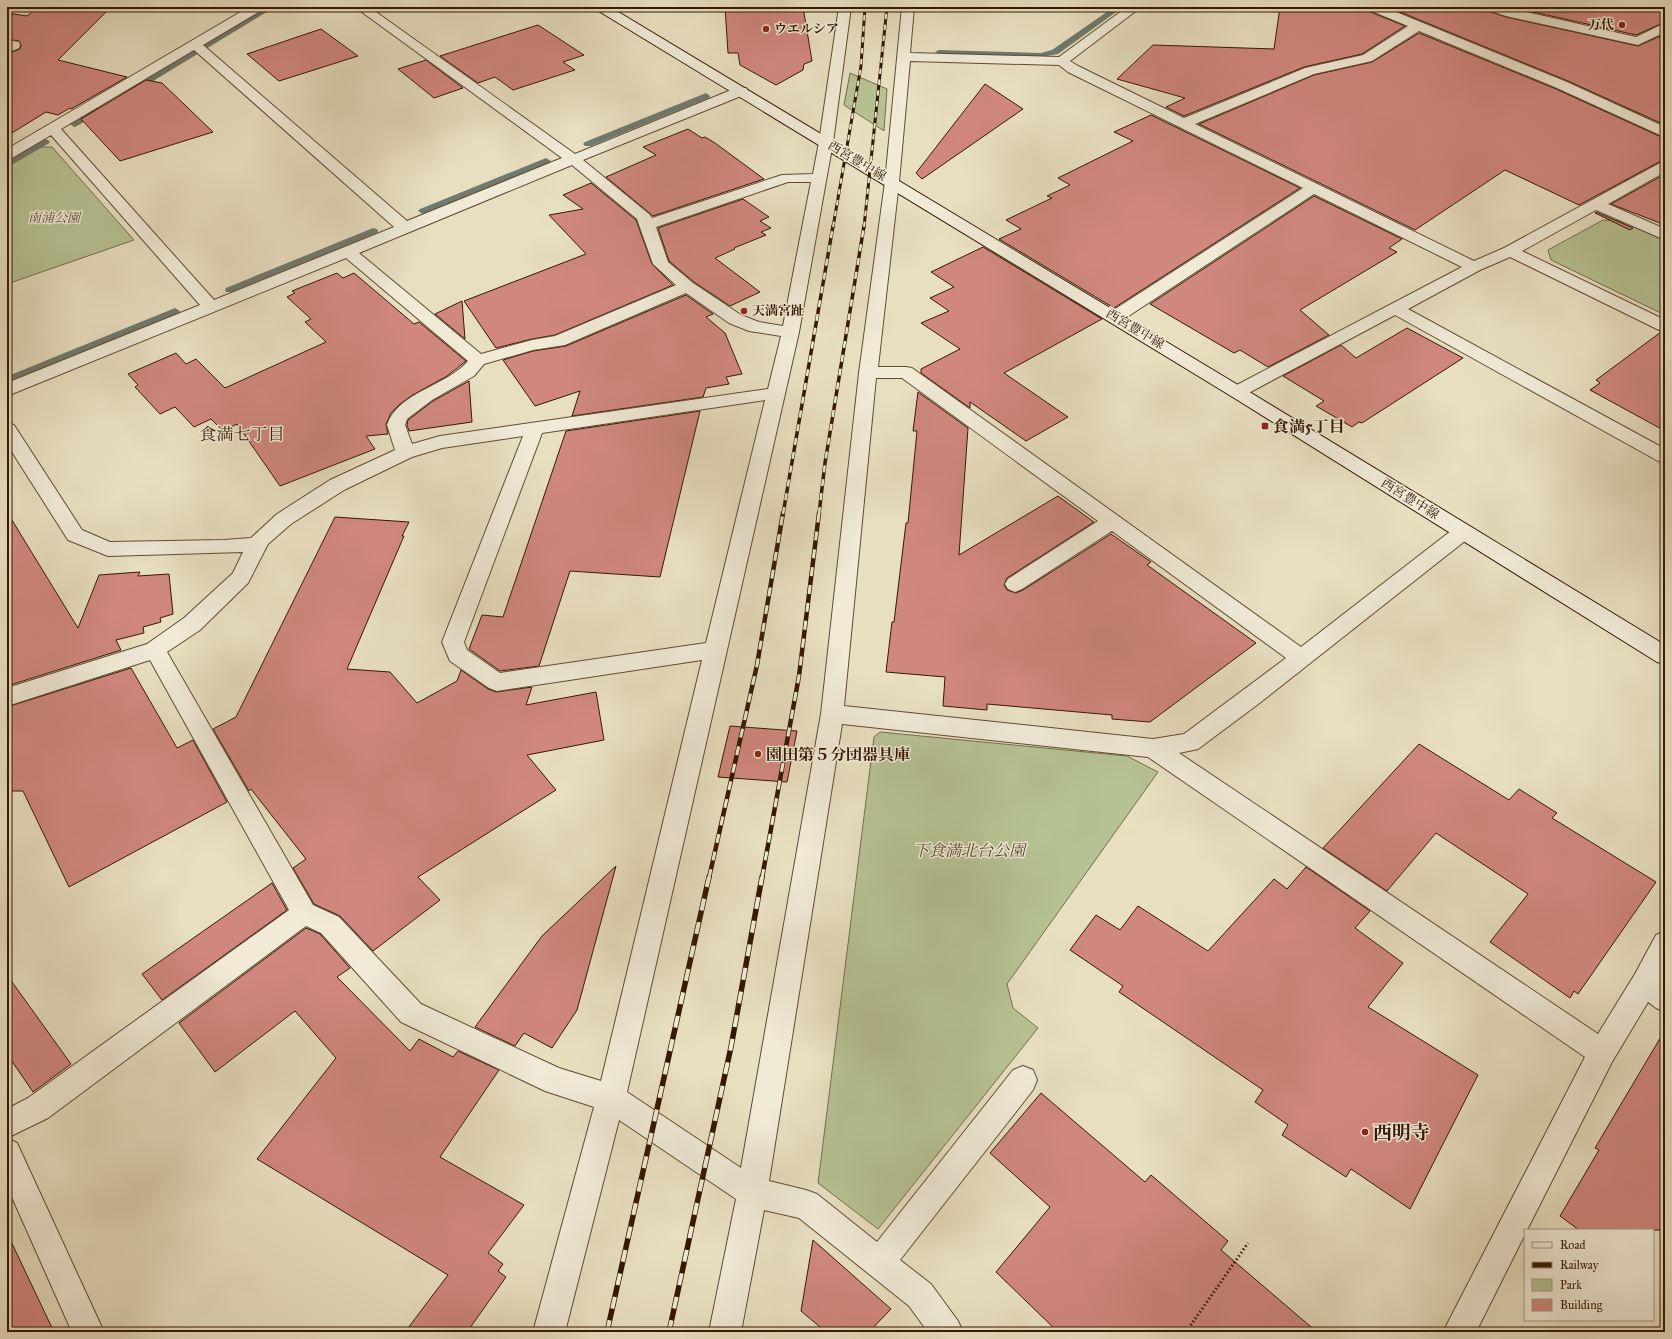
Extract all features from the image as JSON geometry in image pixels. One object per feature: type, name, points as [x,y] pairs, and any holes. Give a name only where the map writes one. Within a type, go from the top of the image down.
[{"type":"street","points":[[7,155],[258,7]]},
{"type":"street","points":[[361,7],[572,159],[644,217],[661,264],[687,286],[735,319],[755,327],[790,332]]},
{"type":"street","name":"西宮豊中線","points":[[601,7],[1115,317],[1664,655]]},
{"type":"street","points":[[549,1332],[611,1098],[790,332],[826,142],[845,7]]},
{"type":"street","points":[[725,1332],[752,1192],[832,714],[868,373],[892,182],[908,7]]},
{"type":"street","points":[[1062,61],[1135,7]]},
{"type":"street","points":[[1373,7],[1562,85],[1665,132]]},
{"type":"street","points":[[1492,7],[1510,13],[1638,41],[1665,26]]},
{"type":"street","points":[[1185,123],[1310,72],[1367,58],[1419,25]]},
{"type":"street","points":[[7,44],[14,45],[7,49]]},
{"type":"street","points":[[195,44],[404,228]]},
{"type":"street","points":[[903,57],[1062,61],[1073,69],[1474,267]]},
{"type":"street","points":[[7,390],[741,91]]},
{"type":"street","points":[[52,128],[211,307]]},
{"type":"street","points":[[1237,392],[1474,267],[1510,252],[1665,166]]},
{"type":"street","points":[[647,225],[787,178],[819,178]]},
{"type":"street","points":[[1115,317],[1314,188]]},
{"type":"street","points":[[1596,204],[1665,234]]},
{"type":"street","points":[[347,251],[478,360]]},
{"type":"street","points":[[1510,252],[1665,326]]},
{"type":"street","points":[[405,453],[396,425],[399,416],[426,396],[468,372],[478,360],[532,345],[559,341],[687,286]]},
{"type":"street","points":[[1396,309],[1665,457]]},
{"type":"street","points":[[868,373],[906,372],[1301,658]]},
{"type":"street","points":[[7,697],[155,650],[192,624],[241,578],[260,541],[284,519],[338,485],[405,453],[440,442],[776,393]]},
{"type":"street","points":[[535,428],[453,642],[458,655],[497,682],[716,650]]},
{"type":"street","points":[[7,429],[75,535],[108,549],[224,547],[258,544]]},
{"type":"street","points":[[1015,584],[1112,522]]},
{"type":"street","points":[[832,714],[1153,748],[1190,742],[1464,532]]},
{"type":"street","points":[[155,650],[304,913],[330,925],[412,1013],[555,1081],[611,1098],[752,1192],[806,1205],[920,1295],[947,1332]]},
{"type":"street","points":[[1153,748],[1602,1053]]},
{"type":"street","points":[[7,1124],[38,1108],[304,913]]},
{"type":"street","points":[[1459,1332],[1602,1053],[1654,991],[1665,943]]},
{"type":"street","points":[[879,1263],[1023,1080]]},
{"type":"street","points":[[7,1153],[88,1332]]},
{"type":"path","points":[[1186,1332],[1248,1243]]},
{"type":"green space","points":[[850,73],[887,89],[884,131],[844,105]]},
{"type":"green space","name":"南浦公園","points":[[41,147],[52,147],[134,240],[7,284],[7,167]]},
{"type":"green space","points":[[1603,220],[1622,221],[1665,240],[1665,315],[1551,260],[1548,250]]},
{"type":"green space","name":"下食満北台公園","points":[[880,732],[1127,756],[1158,772],[1007,984],[1013,1008],[1038,1028],[878,1229],[818,1183],[874,737]]},
{"type":"building","points":[[38,7],[111,7],[58,60],[127,77],[58,115],[46,112],[7,136],[7,54],[20,49],[21,45],[19,41],[7,39],[7,13],[27,16]]},
{"type":"building","name":"ウエルシア","points":[[725,7],[803,7],[812,61],[804,64],[803,70],[776,85],[740,65],[738,53],[728,53]]},
{"type":"building","points":[[1280,7],[1366,7],[1368,11],[1405,26],[1362,54],[1304,67],[1184,116],[1166,107],[1185,98],[1117,79],[1153,45],[1274,49]]},
{"type":"building","points":[[1388,7],[1485,7],[1488,11],[1506,17],[1638,46],[1665,34],[1665,125],[1568,81]]},
{"type":"building","name":"万代","points":[[1511,7],[1665,7],[1665,22],[1636,35]]},
{"type":"building","points":[[538,25],[584,55],[563,62],[575,70],[513,90],[495,77],[478,83],[440,56]]},
{"type":"building","points":[[321,29],[358,56],[279,81],[247,54]]},
{"type":"building","points":[[1419,33],[1556,89],[1659,136],[1665,137],[1665,161],[1659,162],[1579,205],[1505,170],[1415,230],[1199,124],[1314,75],[1372,62]]},
{"type":"building","points":[[426,60],[463,88],[434,98],[398,69]]},
{"type":"building","points":[[146,80],[162,83],[213,132],[120,161],[81,119]]},
{"type":"building","points":[[985,84],[1023,109],[922,179],[916,173]]},
{"type":"building","points":[[1151,115],[1300,188],[1114,308],[999,239],[1021,229],[1006,220],[1052,198],[1047,196],[1070,185],[1058,178],[1133,141],[1114,132]]},
{"type":"building","points":[[688,129],[702,138],[705,137],[715,143],[764,179],[653,216],[606,177],[656,155],[643,147]]},
{"type":"building","points":[[1665,174],[1665,225],[1611,204]]},
{"type":"building","points":[[591,183],[636,220],[652,264],[673,285],[555,335],[496,348],[464,301],[586,254],[549,215],[583,209],[563,195]]},
{"type":"building","points":[[1314,196],[1402,239],[1389,248],[1397,252],[1300,310],[1329,335],[1268,367],[1240,350],[1234,353],[1150,304]]},
{"type":"building","points":[[743,199],[769,217],[760,221],[771,228],[761,232],[766,235],[734,248],[735,249],[715,258],[760,292],[730,306],[694,282],[669,261],[658,228]]},
{"type":"building","points":[[1596,212],[1633,228],[1630,230],[1595,213]]},
{"type":"building","points":[[983,247],[1102,319],[1004,373],[1068,417],[1026,441],[970,402],[970,408],[921,373],[921,369],[960,349],[921,323],[949,311],[930,298],[954,287],[931,272]]},
{"type":"building","points":[[337,273],[343,278],[354,273],[414,324],[419,322],[466,361],[447,376],[411,396],[400,404],[391,413],[386,424],[388,434],[366,436],[375,449],[280,486],[237,424],[223,431],[211,419],[194,427],[175,407],[160,414],[135,387],[138,385],[128,374],[176,353],[186,364],[196,359],[225,388],[326,342],[305,322],[311,319],[287,297],[295,293],[292,291]]},
{"type":"building","points":[[686,295],[713,314],[706,317],[725,333],[742,374],[726,377],[729,384],[706,388],[703,397],[572,416],[580,391],[535,406],[503,360],[533,351],[566,346]]},
{"type":"building","points":[[462,301],[465,339],[435,314]]},
{"type":"building","points":[[1407,328],[1463,358],[1362,423],[1359,422],[1352,427],[1316,406],[1324,401],[1283,376],[1341,345],[1356,358]]},
{"type":"building","points":[[1661,332],[1665,332],[1665,431],[1590,390],[1600,383],[1596,380]]},
{"type":"building","points":[[469,381],[472,422],[409,431],[407,425],[408,420],[433,401]]},
{"type":"building","points":[[918,392],[968,428],[959,555],[1058,496],[1094,522],[1007,578],[1004,585],[1007,590],[1016,593],[1023,590],[1111,534],[1151,562],[1147,565],[1256,643],[1150,722],[1112,719],[1112,715],[987,704],[987,710],[943,706],[945,677],[886,672],[892,622],[894,622],[906,523],[908,523],[917,431],[913,431]]},
{"type":"building","points":[[700,411],[660,577],[570,571],[539,666],[500,671],[469,649],[482,615],[503,617],[566,431]]},
{"type":"building","points":[[7,512],[78,628],[99,575],[140,572],[138,576],[169,574],[173,614],[160,618],[161,622],[143,627],[144,633],[116,640],[121,650],[7,686]]},
{"type":"building","points":[[335,517],[409,522],[347,669],[390,672],[417,703],[457,681],[461,670],[488,689],[496,692],[532,687],[526,705],[596,692],[604,740],[527,755],[556,790],[418,877],[440,900],[373,951],[340,916],[314,904],[293,868],[306,859],[251,789],[249,791],[213,729],[236,717]]},
{"type":"building","points":[[131,668],[177,748],[193,740],[227,802],[69,887],[23,791],[7,791],[7,707]]},
{"type":"building","name":"園田第５分団器具庫","points":[[730,726],[797,731],[787,782],[718,777]]},
{"type":"building","points":[[1419,744],[1509,800],[1519,789],[1557,813],[1552,818],[1656,882],[1578,994],[1574,991],[1570,998],[1490,942],[1528,894],[1436,833],[1387,891],[1323,848]]},
{"type":"building","points":[[616,866],[577,1010],[552,1048],[524,1033],[515,1046],[475,1027],[542,936]]},
{"type":"building","points":[[1306,867],[1370,911],[1355,928],[1403,963],[1368,1007],[1478,1075],[1410,1209],[1351,1169],[1346,1177],[1282,1135],[1288,1125],[1255,1102],[1263,1090],[1119,992],[1123,986],[1070,950],[1096,915],[1120,930],[1138,906],[1208,951],[1274,879],[1287,889]]},
{"type":"building","points":[[272,883],[287,910],[162,1000],[142,974]]},
{"type":"building","points":[[306,928],[320,934],[350,968],[337,977],[410,1051],[419,1039],[453,1057],[458,1051],[499,1070],[440,1157],[524,1205],[488,1253],[503,1264],[498,1271],[506,1277],[467,1332],[405,1332],[448,1275],[257,1159],[336,1058],[295,1011],[215,1072],[179,1023]]},
{"type":"building","points":[[7,975],[71,1064],[33,1092],[7,1054]]},
{"type":"building","points":[[1665,1030],[1665,1230],[1578,1229],[1560,1216],[1599,1150],[1595,1148]]},
{"type":"building","points":[[1041,1093],[1145,1182],[1151,1175],[1228,1241],[1221,1250],[1317,1332],[1058,1332],[996,1272],[1050,1207],[990,1153]]},
{"type":"building","points":[[7,1233],[54,1332],[7,1332]]},
{"type":"building","points":[[813,1240],[891,1309],[869,1332],[826,1332],[801,1311]]},
{"type":"waterway","points":[[132,90],[271,7]]},
{"type":"waterway","points":[[939,52],[1041,55],[1055,52],[1119,7]]},
{"type":"waterway","points":[[588,144],[706,96]]},
{"type":"waterway","points":[[74,124],[97,110]]},
{"type":"waterway","points":[[7,164],[45,142]]},
{"type":"waterway","points":[[423,211],[546,161]]},
{"type":"waterway","points":[[230,290],[373,231]]},
{"type":"waterway","points":[[12,378],[175,311]]},
{"type":"railway","points":[[833,227],[861,66],[865,7]]},
{"type":"railway","points":[[864,227],[887,7]]},
{"type":"railway","points":[[783,514],[833,226]]},
{"type":"railway","points":[[819,514],[825,463],[864,226]]},
{"type":"railway","points":[[709,878],[757,665],[783,513]]},
{"type":"railway","points":[[762,878],[799,676],[819,513]]},
{"type":"railway","points":[[607,1332],[709,877]]},
{"type":"railway","points":[[669,1332],[731,1047],[762,877]]},
{"type":"place","name":"万代","points":[[1622,25]]},
{"type":"place","name":"ウエルシア","points":[[766,29]]},
{"type":"place","name":"天満宮趾","points":[[744,311]]},
{"type":"place","name":"食満5丁目","points":[[1265,426]]},
{"type":"place","name":"園田第５分団器具庫","points":[[758,754]]},
{"type":"place","name":"西明寺","points":[[1365,1132]]},
{"type":"district","name":"食満七丁目","points":[[242,434]]}]
